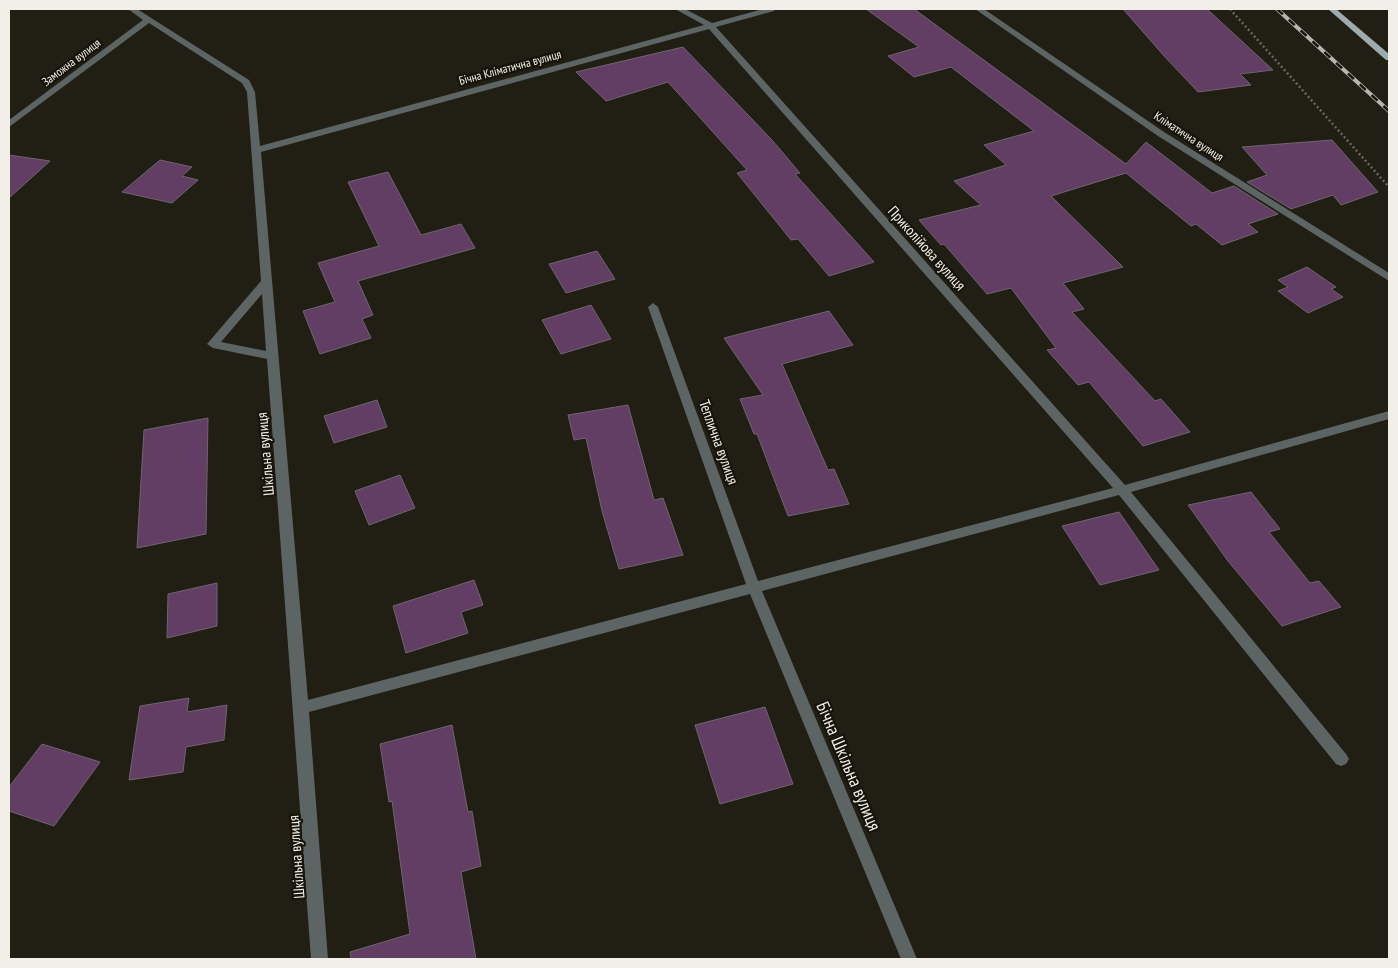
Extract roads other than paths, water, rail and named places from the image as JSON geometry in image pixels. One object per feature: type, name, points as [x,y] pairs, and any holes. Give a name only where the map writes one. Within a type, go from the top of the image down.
[{"type":"main road","points":[[1332,9],[1389,58]]},
{"type":"street","name":"Шкільна вулиця","points":[[132,9],[246,82],[251,92],[301,708],[319,959]]},
{"type":"street","points":[[679,9],[710,25]]},
{"type":"street","name":"Бічна Кліматична вулиця","points":[[256,150],[771,9]]},
{"type":"street","name":"Кліматична вулиця","points":[[979,9],[1161,134],[1389,278]]},
{"type":"street","name":"Заможна вулиця","points":[[9,124],[148,20]]},
{"type":"street","name":"Приколійова вулиця","points":[[710,25],[1122,490],[1341,759]]},
{"type":"street","points":[[267,281],[213,344],[273,356]]},
{"type":"street","name":"Теплична вулиця","points":[[654,307],[754,588]]},
{"type":"street","points":[[301,708],[1122,490],[1389,415]]},
{"type":"street","name":"Бічна Шкільна вулиця","points":[[754,588],[909,959]]},
{"type":"railway","points":[[1277,9],[1389,111]]}]
